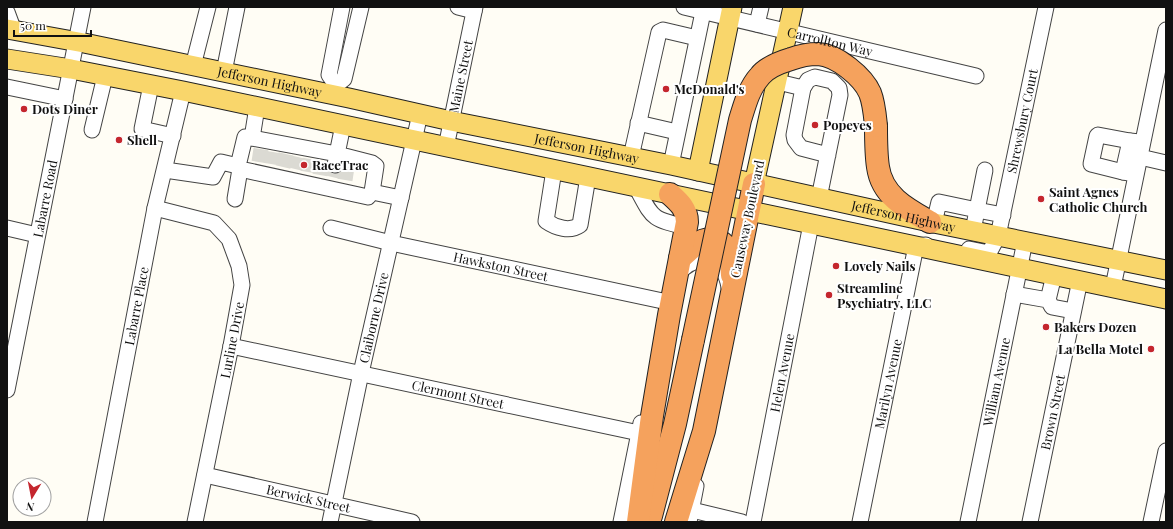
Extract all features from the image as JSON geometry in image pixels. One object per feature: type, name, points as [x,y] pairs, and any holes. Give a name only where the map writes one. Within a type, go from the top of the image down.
[{"type":"highway","points":[[649,522],[675,424],[740,120],[747,96],[760,75],[778,63],[799,56],[819,54],[833,58],[848,68],[862,81],[870,94],[874,107],[878,168],[884,186],[894,199],[911,211],[932,222]]},
{"type":"highway","name":"Causeway Boulevard","points":[[686,518],[754,184]]},
{"type":"highway","points":[[638,522],[652,416],[670,309],[686,227],[686,212],[670,194]]},
{"type":"highway","points":[[679,266],[695,245],[703,240],[713,239],[723,243],[727,249],[731,261],[732,294]]},
{"type":"main road","name":"Causeway Boulevard","points":[[754,184],[778,82],[793,7]]},
{"type":"main road","points":[[698,171],[731,13]]},
{"type":"main road","name":"Jefferson Highway","points":[[11,30],[224,72],[335,90],[381,105],[451,121],[698,171],[972,231],[1166,270]]},
{"type":"main road","name":"Jefferson Highway","points":[[7,59],[71,69],[183,91],[1166,299]]},
{"type":"main road","points":[[284,113],[307,108],[322,110],[326,109],[329,106],[335,90]]},
{"type":"main road","points":[[344,125],[347,114],[352,111],[381,105]]},
{"type":"main road","points":[[636,187],[652,181],[666,165]]},
{"type":"street","name":"Labarre Road","points":[[7,390],[83,7]]},
{"type":"street","points":[[193,66],[208,7]]},
{"type":"street","points":[[224,72],[237,7]]},
{"type":"street","points":[[342,7],[329,75],[335,90],[344,79],[361,7]]},
{"type":"street","points":[[458,7],[475,9]]},
{"type":"street","name":"Carrollton Way","points":[[684,7],[703,12],[731,13],[757,24],[788,32],[976,76]]},
{"type":"street","points":[[757,24],[761,7]]},
{"type":"street","name":"Shrewsbury Court","points":[[916,246],[939,244],[989,253],[998,236],[1003,215],[1046,7]]},
{"type":"street","name":"Maine Street","points":[[446,147],[475,9]]},
{"type":"street","points":[[7,12],[11,30]]},
{"type":"street","points":[[666,165],[677,132],[703,12]]},
{"type":"street","points":[[630,157],[659,32],[663,30],[697,38]]},
{"type":"street","points":[[1113,287],[1119,261],[1130,173],[1166,30]]},
{"type":"street","points":[[92,130],[105,76]]},
{"type":"street","points":[[820,198],[840,95],[839,88],[832,81],[815,77],[808,80],[803,88],[794,135],[795,140],[801,148],[828,154]]},
{"type":"street","points":[[778,82],[803,88]]},
{"type":"street","points":[[151,85],[142,129],[173,136]]},
{"type":"street","points":[[7,87],[65,99]]},
{"type":"street","name":"Labarre Place","points":[[95,522],[156,208],[183,91]]},
{"type":"street","points":[[257,107],[301,164]]},
{"type":"street","name":"Claiborne Drive","points":[[330,522],[361,373],[420,114]]},
{"type":"street","points":[[638,123],[677,132]]},
{"type":"street","points":[[301,164],[344,125]]},
{"type":"street","points":[[1130,173],[1091,164],[1098,135],[1137,147],[1166,163]]},
{"type":"street","points":[[165,170],[213,177],[221,162],[239,168],[301,164],[372,163],[376,166],[372,192],[368,197],[301,164],[245,137],[239,168],[234,199]]},
{"type":"street","points":[[554,170],[546,221],[552,225],[564,228],[574,229],[580,225],[588,177]]},
{"type":"street","points":[[972,231],[985,170]]},
{"type":"street","points":[[636,187],[653,216],[664,222],[686,227]]},
{"type":"street","points":[[372,192],[401,198]]},
{"type":"street","points":[[932,222],[939,202],[1003,215]]},
{"type":"street","name":"Lurline Drive","points":[[156,208],[214,223],[229,239],[239,266],[242,284],[231,346],[195,522]]},
{"type":"street","name":"Helen Avenue","points":[[753,522],[810,224]]},
{"type":"street","points":[[7,228],[38,235]]},
{"type":"street","name":"Hawkston Street","points":[[330,228],[670,309]]},
{"type":"street","name":"William Avenue","points":[[968,522],[1025,241]]},
{"type":"street","name":"Marilyn Avenue","points":[[860,522],[916,246]]},
{"type":"street","points":[[1054,275],[1048,300],[1052,307],[1074,311]]},
{"type":"street","name":"Brown Street","points":[[1030,522],[1080,280]]},
{"type":"street","points":[[1014,294],[1048,300]]},
{"type":"street","points":[[621,522],[647,392],[670,309]]},
{"type":"street","name":"Clermont Street","points":[[231,346],[639,433]]},
{"type":"street","points":[[1151,522],[1166,451]]},
{"type":"street","name":"Berwick Street","points":[[205,475],[412,522]]},
{"type":"street","points":[[686,518],[742,522]]},
{"type":"tunnel","points":[[259,162],[261,149]]},
{"type":"tunnel","points":[[271,164],[273,152]]},
{"type":"tunnel","points":[[283,167],[286,154]]},
{"type":"tunnel","points":[[295,169],[298,157]]},
{"type":"tunnel","points":[[308,172],[310,159]]},
{"type":"tunnel","points":[[320,175],[322,162]]},
{"type":"tunnel","points":[[332,177],[335,165]]},
{"type":"tunnel","points":[[345,180],[347,167]]},
{"type":"place","name":"McDonald's","points":[[666,89]]},
{"type":"place","name":"Dots Diner","points":[[24,109]]},
{"type":"place","name":"Popeyes","points":[[815,125]]},
{"type":"place","name":"Shell","points":[[119,140]]},
{"type":"place","name":"RaceTrac","points":[[304,165]]},
{"type":"place","name":"Saint Agnes Catholic Church","points":[[1041,199]]},
{"type":"place","name":"Lovely Nails","points":[[836,266]]},
{"type":"place","name":"Streamline Psychiatry, LLC","points":[[829,295]]},
{"type":"place","name":"Bakers Dozen","points":[[1046,327]]},
{"type":"place","name":"La Bella Motel","points":[[1151,349]]}]
